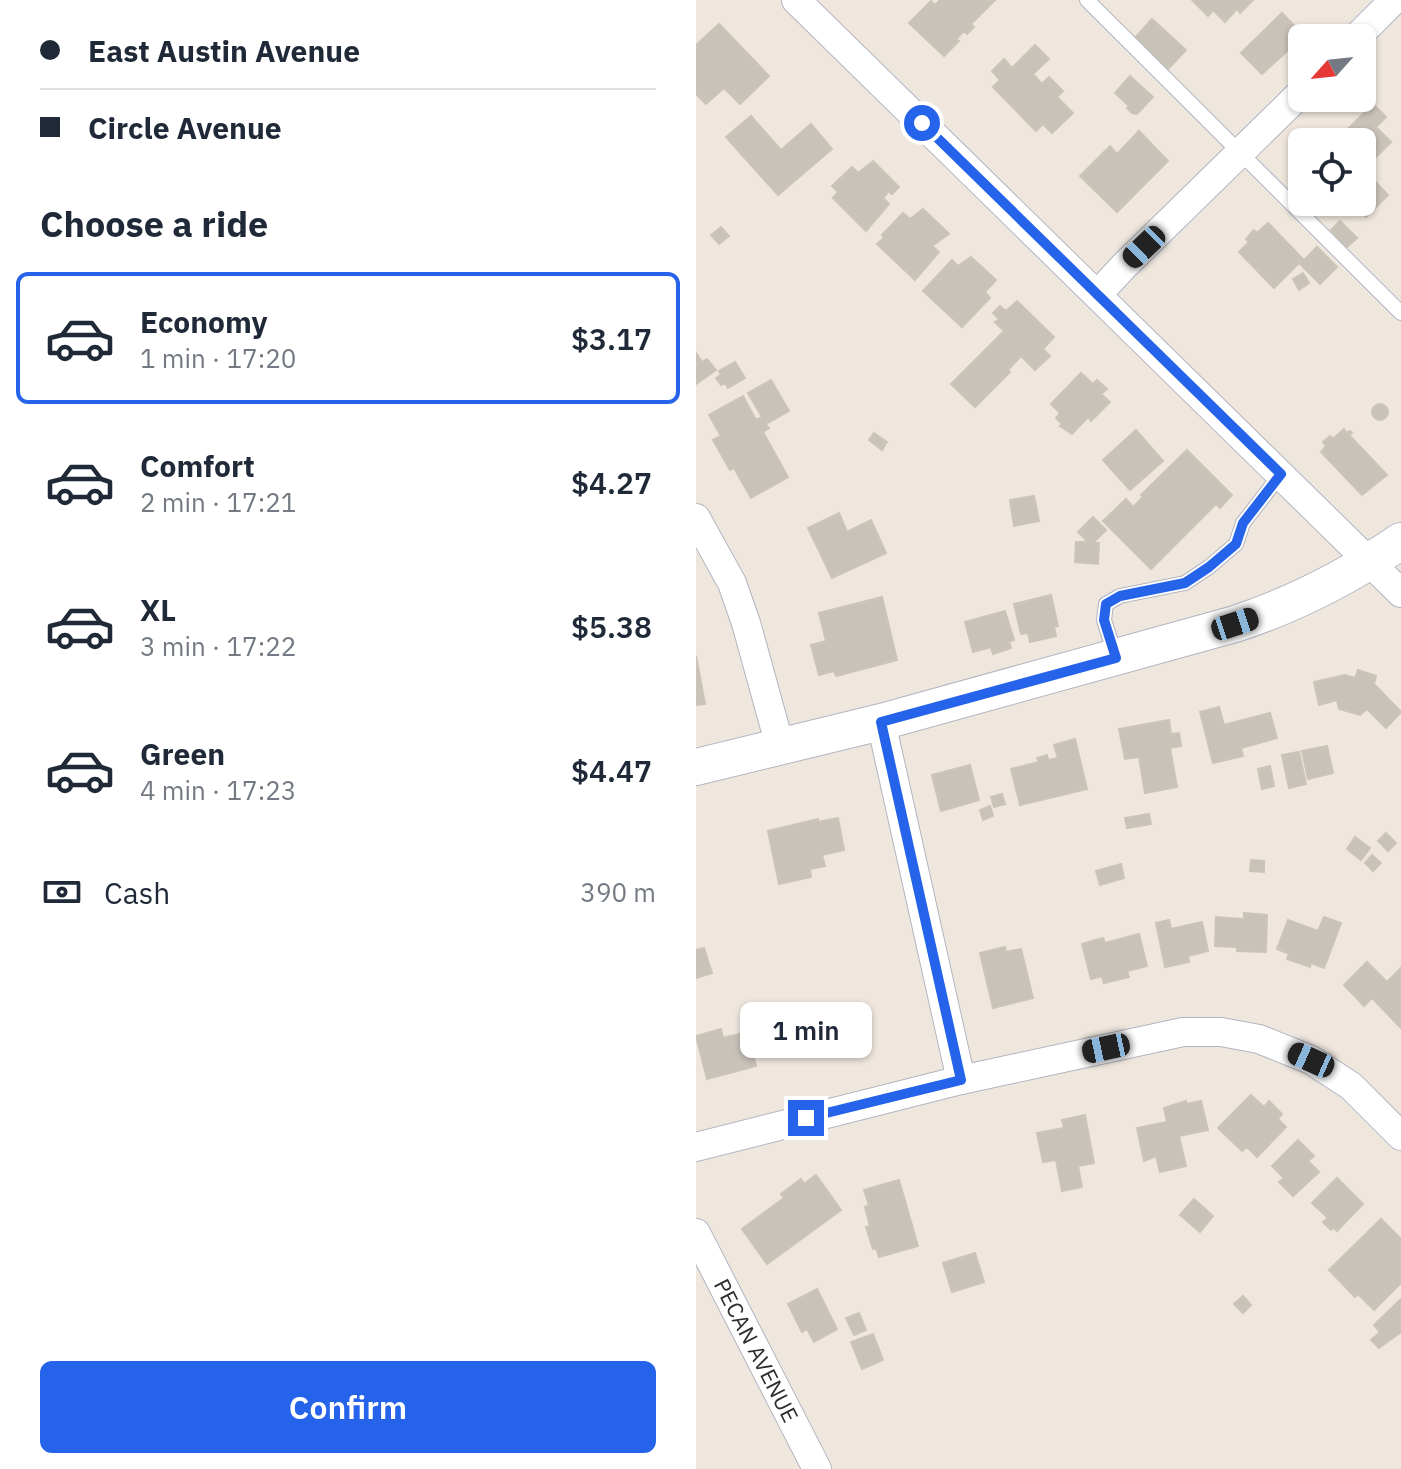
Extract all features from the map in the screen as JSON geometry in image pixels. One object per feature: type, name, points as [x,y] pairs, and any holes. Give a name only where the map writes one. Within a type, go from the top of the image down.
[{"type":"street","points":[[813,5],[1098,294],[1401,593]]},
{"type":"street","points":[[1371,24],[1390,7]]},
{"type":"street","points":[[1098,294],[1288,106]]},
{"type":"street","points":[[696,518],[732,583],[780,746]]},
{"type":"street","points":[[696,767],[881,722],[1276,611],[1334,584],[1401,541]]},
{"type":"street","points":[[881,722],[961,1080]]},
{"type":"street","points":[[696,1147],[961,1080],[1164,1035],[1221,1032],[1259,1039],[1311,1060],[1396,1120]]},
{"type":"street","name":"PECAN AVENUE","points":[[696,1233],[817,1469]]},
{"type":"lane","points":[[1087,0],[1401,313]]},
{"type":"lane","points":[[1116,658],[1104,620],[1106,604],[1120,596],[1185,583],[1209,567],[1236,544],[1243,523],[1281,474]]},
{"type":"building","points":[[940,0],[995,0],[971,24],[974,27],[967,34],[964,31],[944,56],[909,23],[931,1],[935,5]]},
{"type":"building","points":[[1192,0],[1253,0],[1240,13],[1237,9],[1225,22],[1213,10],[1208,16]]},
{"type":"building","points":[[1282,13],[1293,24],[1288,24],[1288,50],[1262,74],[1241,53]]},
{"type":"building","points":[[1152,19],[1186,50],[1168,69],[1135,38]]},
{"type":"building","points":[[719,24],[769,76],[740,104],[724,88],[706,104],[696,94],[696,45]]},
{"type":"building","points":[[1035,45],[1049,59],[1033,74],[1042,84],[1049,77],[1063,91],[1057,97],[1073,113],[1052,133],[1043,124],[1036,131],[993,87],[1000,80],[992,71],[1004,59],[1012,68]]},
{"type":"building","points":[[1130,76],[1153,97],[1137,114],[1132,113],[1115,93]]},
{"type":"building","points":[[1376,107],[1386,117],[1376,127],[1391,142],[1376,157],[1376,128],[1349,128],[1365,112],[1376,112]]},
{"type":"building","points":[[751,116],[781,150],[811,124],[832,149],[778,195],[726,137]]},
{"type":"building","points":[[1139,131],[1168,161],[1117,212],[1080,176],[1110,146],[1117,154]]},
{"type":"building","points":[[873,161],[899,187],[883,198],[889,204],[866,231],[833,198],[838,192],[832,186],[852,167],[858,173]]},
{"type":"building","points":[[1376,182],[1388,195],[1376,207]]},
{"type":"building","points":[[923,209],[949,234],[932,246],[939,252],[915,280],[877,244],[903,213],[910,219]]},
{"type":"building","points":[[1340,221],[1357,238],[1347,247],[1331,230]]},
{"type":"building","points":[[1268,223],[1304,260],[1317,247],[1337,267],[1320,284],[1299,263],[1274,288],[1239,252],[1249,242],[1246,239],[1254,230],[1257,233]]},
{"type":"building","points":[[721,227],[729,236],[719,244],[711,235]]},
{"type":"building","points":[[971,257],[996,280],[985,292],[990,298],[962,327],[923,291],[952,260],[958,266]]},
{"type":"building","points":[[1303,273],[1309,283],[1299,290],[1293,279]]},
{"type":"building","points":[[1017,301],[1054,337],[1043,349],[1050,356],[1035,370],[1021,356],[1008,370],[1010,372],[975,407],[951,384],[1004,331],[995,322],[999,319],[993,313],[1000,306],[1006,311]]},
{"type":"building","points":[[696,353],[702,362],[707,359],[716,370],[696,384]]},
{"type":"building","points":[[735,362],[745,378],[728,388],[725,383],[721,385],[716,378],[721,375],[719,371]]},
{"type":"building","points":[[1081,373],[1093,384],[1097,380],[1107,389],[1101,394],[1110,402],[1091,421],[1088,417],[1072,434],[1060,426],[1062,424],[1056,418],[1060,413],[1051,404]]},
{"type":"building","points":[[771,380],[789,411],[766,424],[769,428],[763,432],[788,477],[751,498],[713,440],[721,436],[709,415],[743,396],[756,420],[762,417],[748,393]]},
{"type":"building","points":[[1380,404],[1388,412],[1380,420],[1372,412]]},
{"type":"building","points":[[1344,429],[1352,433],[1349,435],[1387,475],[1362,495],[1321,452],[1326,446],[1323,442],[1330,436],[1333,439]]},
{"type":"building","points":[[1136,430],[1163,461],[1130,490],[1103,460]]},
{"type":"building","points":[[874,433],[887,442],[882,450],[869,440]]},
{"type":"building","points":[[1187,450],[1232,495],[1220,508],[1216,504],[1151,569],[1103,521],[1126,499],[1133,507],[1143,497],[1141,495]]},
{"type":"building","points":[[1034,496],[1039,521],[1014,526],[1010,500]]},
{"type":"building","points":[[839,513],[847,532],[871,520],[886,553],[832,578],[808,528]]},
{"type":"building","points":[[1093,517],[1106,530],[1093,543],[1099,543],[1098,564],[1075,562],[1076,542],[1088,542],[1078,532]]},
{"type":"building","points":[[1051,595],[1058,626],[1054,627],[1056,636],[1030,642],[1028,633],[1021,634],[1014,604]]},
{"type":"building","points":[[882,597],[897,660],[836,676],[834,671],[819,675],[811,645],[826,641],[819,613]]},
{"type":"building","points":[[1005,611],[1014,640],[1009,642],[1011,648],[993,654],[991,647],[973,652],[965,622]]},
{"type":"building","points":[[696,656],[705,704],[696,705]]},
{"type":"building","points":[[1358,670],[1376,676],[1374,684],[1401,712],[1386,728],[1367,709],[1360,715],[1339,709],[1337,700],[1319,705],[1314,682],[1345,675],[1355,678]]},
{"type":"building","points":[[1219,707],[1224,725],[1270,713],[1277,738],[1241,748],[1243,756],[1213,763],[1200,712]]},
{"type":"building","points":[[1169,720],[1171,734],[1179,733],[1181,746],[1170,748],[1177,787],[1145,793],[1139,757],[1125,759],[1119,729]]},
{"type":"building","points":[[1075,739],[1087,789],[1020,805],[1011,769],[1039,762],[1037,758],[1047,755],[1048,760],[1058,758],[1054,745]]},
{"type":"building","points":[[1327,746],[1333,773],[1308,779],[1302,751]]},
{"type":"building","points":[[1299,752],[1306,784],[1289,788],[1282,755]]},
{"type":"building","points":[[970,765],[979,800],[941,811],[932,775]]},
{"type":"building","points":[[1270,766],[1274,786],[1262,789],[1258,769]]},
{"type":"building","points":[[1002,794],[1005,804],[994,807],[991,797]]},
{"type":"building","points":[[990,806],[993,816],[983,820],[980,810]]},
{"type":"building","points":[[1149,814],[1151,824],[1127,828],[1125,818]]},
{"type":"building","points":[[838,818],[844,850],[822,855],[825,866],[810,869],[811,877],[779,884],[768,831],[818,819],[818,822]]},
{"type":"building","points":[[1386,833],[1396,843],[1388,851],[1378,841]]},
{"type":"building","points":[[1355,837],[1370,848],[1361,860],[1347,849]]},
{"type":"building","points":[[1372,855],[1381,863],[1373,871],[1365,863]]},
{"type":"building","points":[[1251,860],[1264,861],[1264,872],[1250,871]]},
{"type":"building","points":[[1121,864],[1124,878],[1100,885],[1096,871]]},
{"type":"building","points":[[1244,913],[1267,915],[1266,952],[1215,946],[1216,917],[1244,919]]},
{"type":"building","points":[[1324,917],[1341,923],[1324,968],[1287,959],[1289,954],[1277,949],[1288,920],[1318,931]]},
{"type":"building","points":[[1169,920],[1171,929],[1202,922],[1208,951],[1188,956],[1189,962],[1165,967],[1156,923]]},
{"type":"building","points":[[1139,934],[1147,966],[1127,971],[1129,977],[1104,983],[1102,976],[1091,979],[1082,944],[1103,938],[1105,943]]},
{"type":"building","points":[[1005,947],[1006,952],[1021,949],[1033,998],[993,1008],[980,953]]},
{"type":"building","points":[[704,948],[712,973],[696,978],[696,950]]},
{"type":"building","points":[[1367,962],[1387,982],[1401,968],[1401,1028],[1372,998],[1364,1006],[1344,985]]},
{"type":"building","points":[[721,1029],[723,1038],[748,1032],[756,1066],[707,1079],[696,1036]]},
{"type":"building","points":[[1251,1095],[1264,1107],[1269,1101],[1282,1114],[1278,1119],[1286,1127],[1257,1157],[1247,1147],[1242,1151],[1218,1128]]},
{"type":"building","points":[[1186,1101],[1187,1104],[1201,1101],[1208,1130],[1179,1136],[1186,1166],[1160,1172],[1156,1156],[1144,1161],[1137,1128],[1167,1122],[1164,1108]]},
{"type":"building","points":[[1085,1115],[1094,1163],[1078,1166],[1082,1187],[1062,1191],[1056,1160],[1043,1162],[1037,1133],[1064,1128],[1062,1120]]},
{"type":"building","points":[[1298,1140],[1314,1156],[1308,1161],[1319,1172],[1293,1196],[1279,1182],[1284,1178],[1272,1166]]},
{"type":"building","points":[[816,1175],[841,1210],[767,1264],[742,1229],[784,1198],[781,1194],[801,1179],[804,1184]]},
{"type":"building","points":[[1337,1178],[1363,1204],[1337,1231],[1334,1228],[1331,1230],[1323,1222],[1328,1218],[1312,1203]]},
{"type":"building","points":[[899,1180],[918,1246],[879,1257],[866,1227],[870,1226],[865,1207],[869,1205],[864,1190]]},
{"type":"building","points":[[1194,1199],[1213,1216],[1200,1232],[1180,1215]]},
{"type":"building","points":[[1381,1219],[1401,1239],[1401,1283],[1374,1310],[1358,1294],[1355,1297],[1329,1270]]},
{"type":"building","points":[[975,1253],[984,1282],[952,1292],[943,1263]]},
{"type":"building","points":[[817,1289],[837,1329],[814,1342],[807,1329],[802,1332],[788,1304]]},
{"type":"building","points":[[1243,1296],[1251,1305],[1243,1313],[1234,1304]]},
{"type":"building","points":[[1401,1299],[1401,1332],[1379,1348],[1371,1340],[1380,1332],[1374,1325]]},
{"type":"building","points":[[859,1313],[866,1330],[854,1335],[846,1318]]},
{"type":"building","points":[[873,1334],[883,1360],[862,1369],[851,1342]]},
{"type":"route","points":[[806,1118],[961,1080],[881,722],[1116,658],[1104,620],[1106,604],[1120,596],[1185,583],[1209,567],[1236,544],[1243,523],[1281,474],[922,123]]}]
